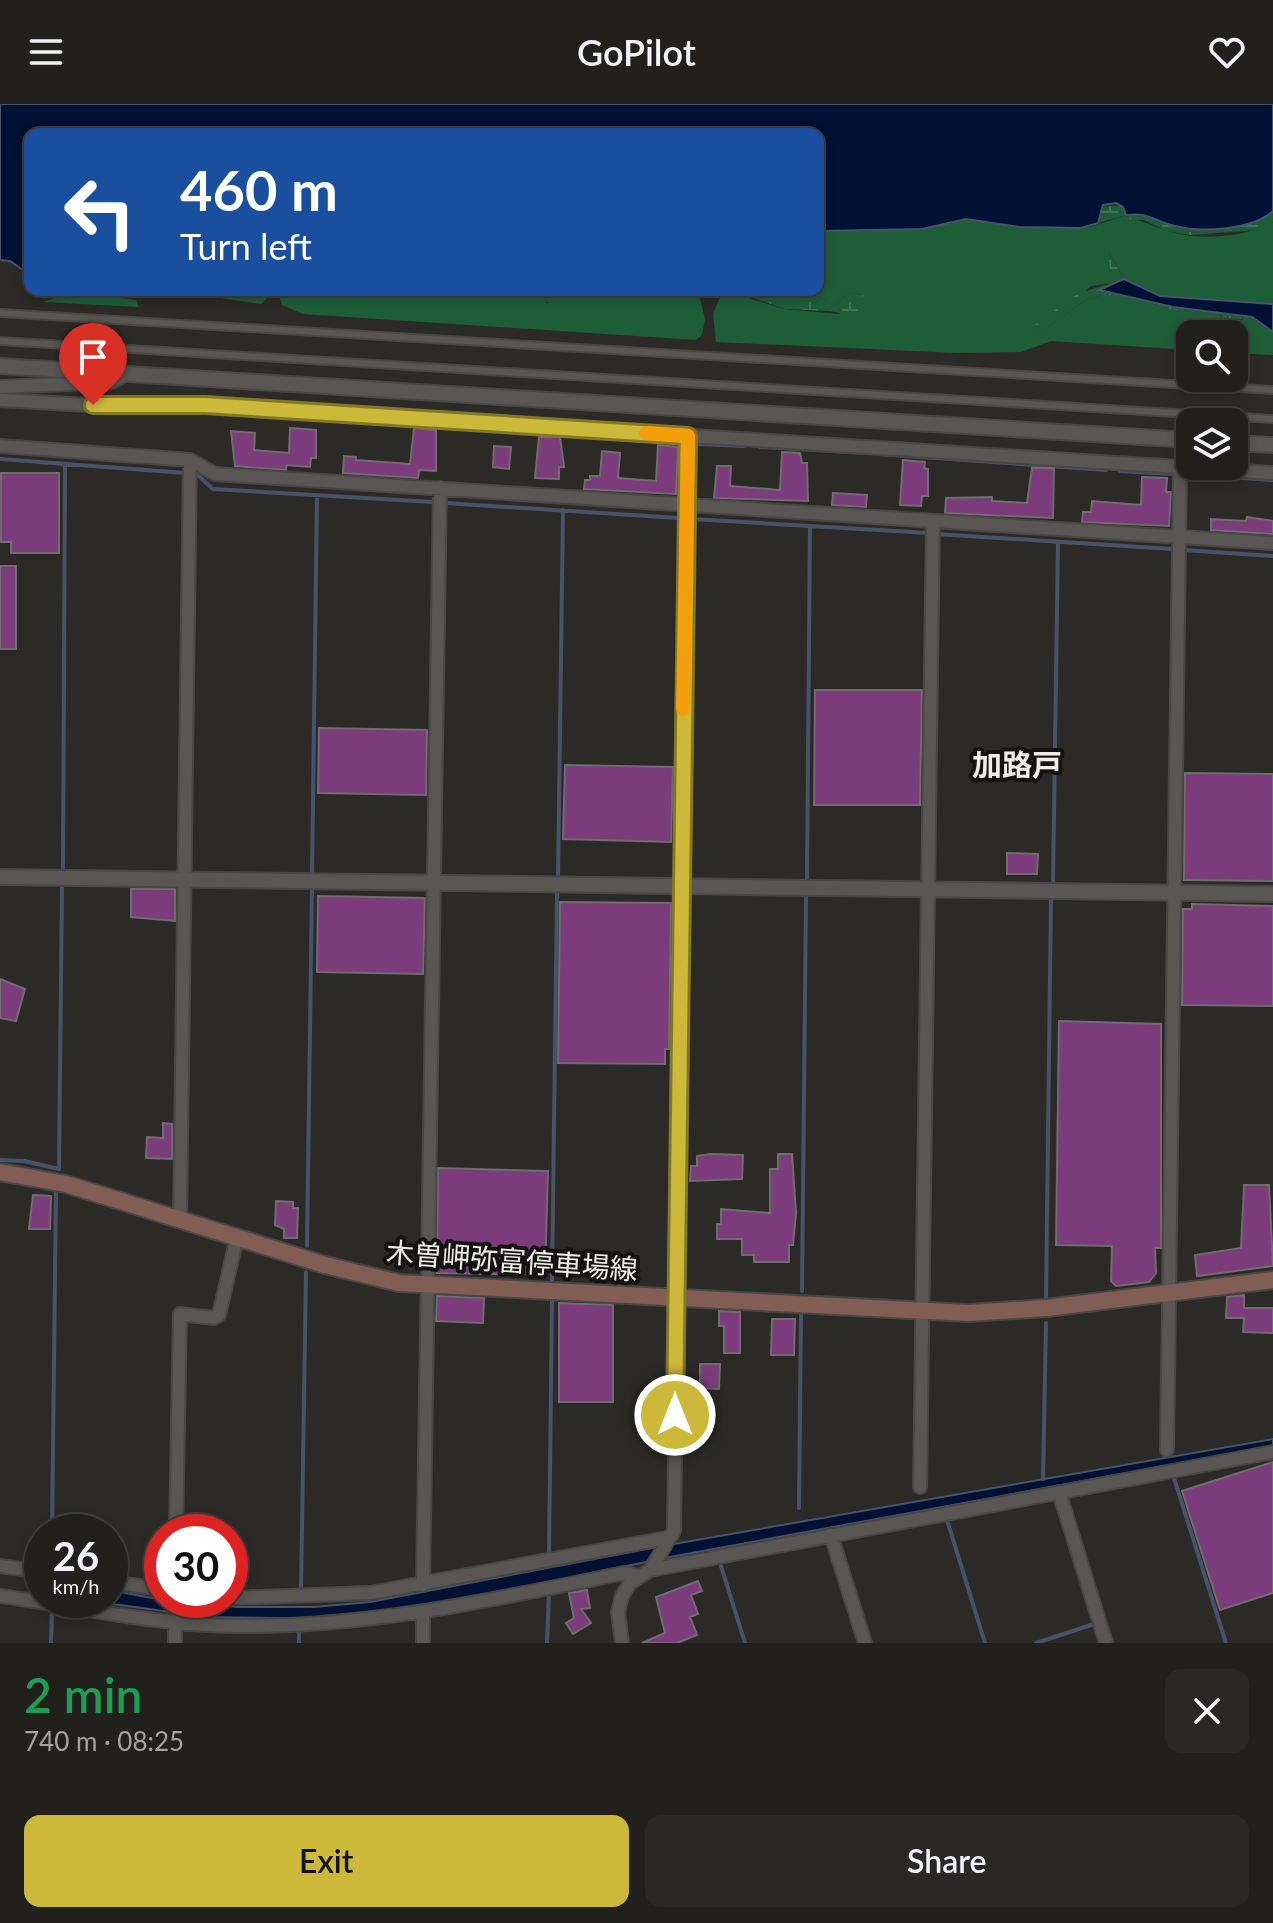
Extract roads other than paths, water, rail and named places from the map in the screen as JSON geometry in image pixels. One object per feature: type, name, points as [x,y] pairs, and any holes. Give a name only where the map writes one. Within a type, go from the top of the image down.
[{"type":"main road","name":"木曽岬弥富停車場線","points":[[0,1172],[20,1173],[66,1184],[369,1278],[430,1285],[1007,1312],[1273,1280]]},
{"type":"street","points":[[0,366],[1176,439]]},
{"type":"street","points":[[0,387],[112,382],[126,374]]},
{"type":"street","points":[[0,400],[123,407],[205,405],[1176,467]]},
{"type":"street","points":[[622,1643],[618,1627],[620,1604],[630,1583],[648,1570],[674,1531],[688,436]]},
{"type":"street","points":[[1248,444],[1273,445]]},
{"type":"street","points":[[0,446],[190,460],[215,474],[1273,543]]},
{"type":"street","points":[[180,1220],[190,460]]},
{"type":"street","points":[[1248,471],[1273,473]]},
{"type":"street","points":[[1167,1450],[1180,480]]},
{"type":"street","points":[[423,1643],[440,488]]},
{"type":"street","points":[[920,1487],[933,521]]},
{"type":"street","points":[[0,877],[1273,894]]},
{"type":"street","points":[[176,1514],[180,1314],[214,1318],[219,1315],[237,1237]]},
{"type":"street","points":[[0,1596],[175,1621],[237,1626],[315,1625],[425,1612],[1273,1452]]},
{"type":"street","points":[[1059,1492],[1106,1643]]},
{"type":"street","points":[[831,1535],[865,1643]]},
{"type":"street","points":[[248,1597],[356,1594],[424,1585],[667,1538]]},
{"type":"street","points":[[0,1566],[24,1569]]},
{"type":"street","points":[[175,1621],[175,1643]]},
{"type":"lane","points":[[0,313],[1273,390]]},
{"type":"lane","points":[[0,341],[1273,419]]},
{"type":"water","points":[[0,104],[1273,104],[1273,211],[1240,226],[1212,229],[1186,228],[1146,216],[1126,215],[1123,207],[1116,203],[1103,205],[1098,223],[1081,228],[1020,227],[966,219],[922,229],[824,231],[824,128],[24,128],[24,271],[10,261],[0,260]]},
{"type":"water","points":[[1124,279],[1160,296],[1273,304],[1273,332],[1252,317],[1173,307],[1099,290]]},
{"type":"water","points":[[1273,1439],[1273,1446],[670,1557],[429,1607],[343,1619],[248,1618],[248,1607],[314,1607],[370,1602],[668,1545]]},
{"type":"water","points":[[128,1593],[144,1597],[144,1608],[128,1606]]},
{"type":"waterway","points":[[211,413],[248,415]]},
{"type":"waterway","points":[[270,417],[377,423]]},
{"type":"waterway","points":[[393,424],[472,428]]},
{"type":"waterway","points":[[525,432],[575,435]]},
{"type":"waterway","points":[[695,444],[744,446]]},
{"type":"waterway","points":[[760,447],[868,453]]},
{"type":"waterway","points":[[880,454],[1106,470]]},
{"type":"waterway","points":[[0,459],[185,473]]},
{"type":"waterway","points":[[63,870],[65,465]]},
{"type":"waterway","points":[[1120,471],[1174,474]]},
{"type":"waterway","points":[[194,472],[213,489],[433,502]]},
{"type":"waterway","points":[[1248,478],[1273,480]]},
{"type":"waterway","points":[[312,876],[317,495]]},
{"type":"waterway","points":[[445,503],[678,518]]},
{"type":"waterway","points":[[558,877],[563,510]]},
{"type":"waterway","points":[[692,519],[929,533]]},
{"type":"waterway","points":[[807,880],[810,526]]},
{"type":"waterway","points":[[937,534],[1172,549]]},
{"type":"waterway","points":[[1053,881],[1058,542]]},
{"type":"waterway","points":[[1183,550],[1273,556]]},
{"type":"waterway","points":[[307,1246],[312,885]]},
{"type":"waterway","points":[[0,1160],[24,1161],[59,1169],[62,886]]},
{"type":"waterway","points":[[552,1280],[557,892]]},
{"type":"waterway","points":[[802,1291],[806,897]]},
{"type":"waterway","points":[[1046,1298],[1051,897]]},
{"type":"waterway","points":[[52,1514],[56,1191]]},
{"type":"waterway","points":[[301,1590],[306,1272]]},
{"type":"waterway","points":[[549,1554],[552,1299]]},
{"type":"waterway","points":[[799,1508],[801,1311]]},
{"type":"waterway","points":[[1043,1479],[1046,1323]]},
{"type":"waterway","points":[[1173,1475],[1226,1643]]},
{"type":"waterway","points":[[948,1523],[985,1643]]},
{"type":"waterway","points":[[721,1566],[745,1643]]},
{"type":"waterway","points":[[547,1643],[549,1593]]},
{"type":"waterway","points":[[51,1643],[52,1618]]},
{"type":"waterway","points":[[1036,1643],[1094,1624]]},
{"type":"waterway","points":[[299,1632],[299,1643]]},
{"type":"district","name":"加路戸","points":[[1017,766]]}]
